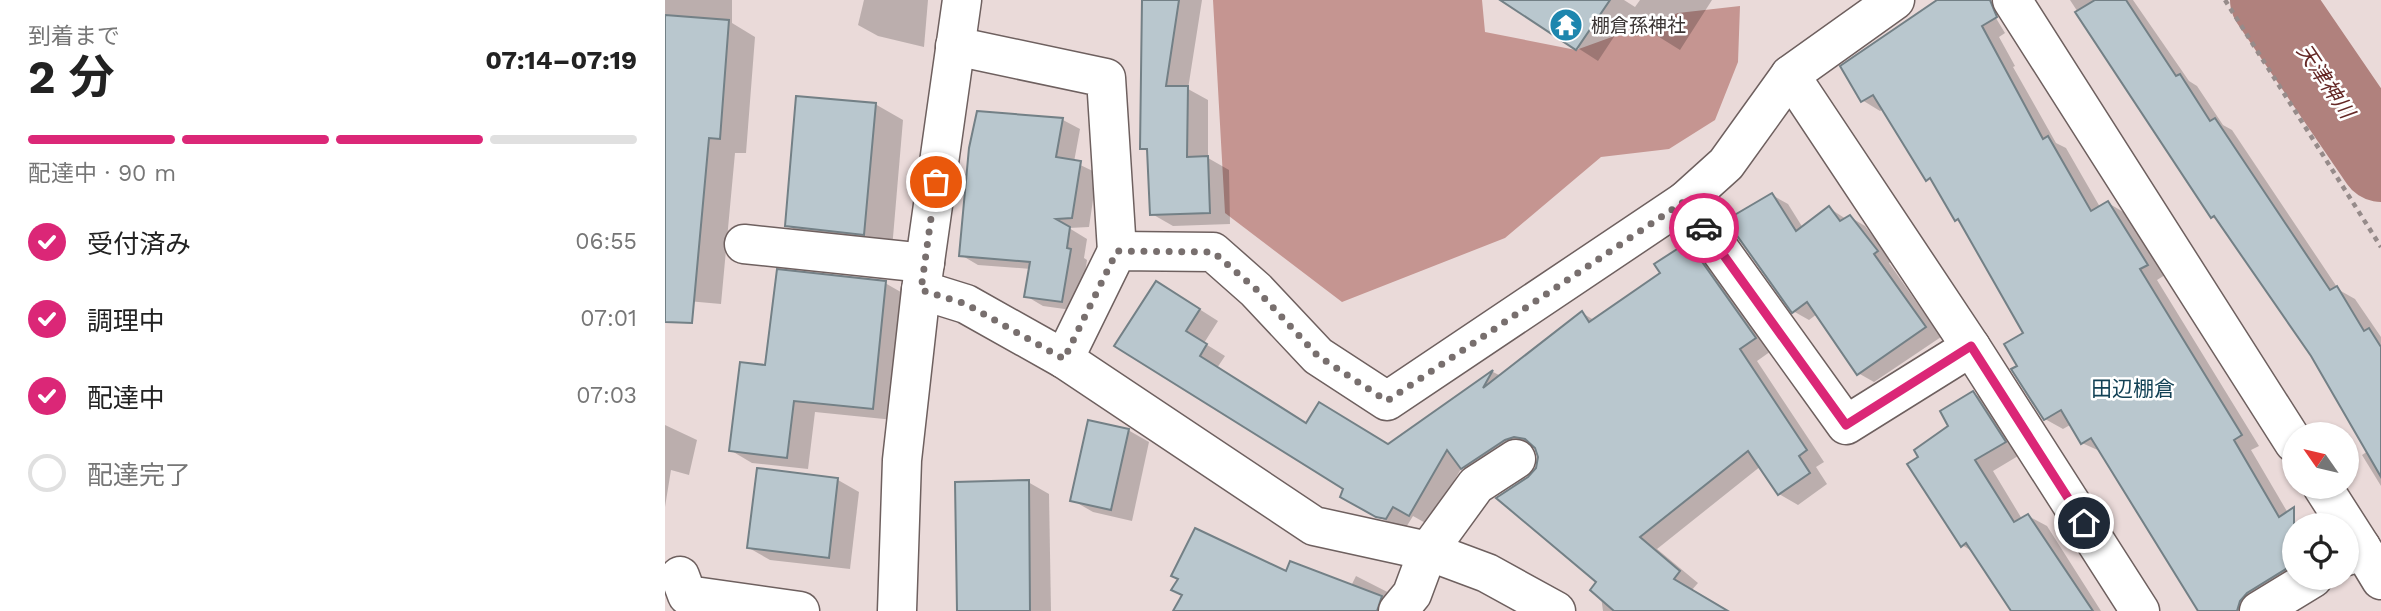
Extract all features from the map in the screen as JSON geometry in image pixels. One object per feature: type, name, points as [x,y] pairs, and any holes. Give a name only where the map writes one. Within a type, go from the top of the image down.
[{"type":"street","points":[[897,611],[902,460],[923,276],[962,0]]},
{"type":"street","points":[[1117,251],[1213,252],[1256,289],[1318,356],[1387,401],[1685,201],[1726,164],[1790,75],[1895,0]]},
{"type":"street","points":[[2012,0],[2282,424]]},
{"type":"street","points":[[955,46],[1106,78],[1117,251],[1064,359]]},
{"type":"street","points":[[1790,75],[1971,346],[2140,611]]},
{"type":"street","points":[[1685,201],[1846,425],[1971,346]]},
{"type":"street","points":[[744,244],[923,276],[966,304],[1064,359],[1314,526],[1428,551],[1487,573],[1556,611]]},
{"type":"street","points":[[1398,611],[1412,594],[1428,551],[1476,485],[1516,459]]},
{"type":"street","points":[[2359,557],[2381,580]]},
{"type":"street","points":[[681,576],[687,595],[800,611]]},
{"type":"street","points":[[2259,611],[2293,590]]},
{"type":"path","points":[[2225,0],[2381,247]]},
{"type":"shaded area","points":[[1213,0],[1482,0],[1485,32],[1576,50],[1678,13],[1740,6],[1738,62],[1715,120],[1669,149],[1601,157],[1505,238],[1342,302],[1225,213]]},
{"type":"building","points":[[1142,0],[1179,0],[1166,86],[1188,86],[1187,157],[1208,156],[1210,213],[1150,215],[1147,149],[1140,149]]},
{"type":"building","name":"棚倉孫神社","points":[[1500,0],[1610,0],[1576,50]]},
{"type":"building","points":[[1937,0],[1990,0],[1997,17],[1982,26],[2043,139],[2048,136],[2091,211],[2108,201],[2148,265],[2140,269],[2242,435],[2234,440],[2279,517],[2282,515],[2282,571],[2247,593],[2240,601],[2237,611],[2198,611],[2091,438],[2081,444],[2061,410],[2044,420],[2011,369],[2017,366],[2004,344],[2023,333],[1958,219],[1955,221],[1930,178],[1926,181],[1873,95],[1861,102],[1840,66]]},
{"type":"building","points":[[2095,0],[2126,0],[2176,76],[2180,74],[2210,121],[2215,118],[2330,290],[2337,286],[2364,331],[2369,328],[2381,347],[2381,477],[2359,439],[2359,422],[2349,422],[2311,356],[2214,216],[2211,218],[2075,12]]},
{"type":"building","points":[[665,15],[729,20],[720,139],[709,138],[692,323],[665,322]]},
{"type":"building","points":[[796,96],[876,103],[864,235],[785,226]]},
{"type":"building","points":[[977,111],[1063,118],[1056,157],[1081,161],[1072,218],[1056,219],[1070,227],[1067,248],[1071,249],[1062,302],[1024,297],[1030,262],[959,256],[969,148]]},
{"type":"building","points":[[1772,193],[1796,231],[1829,206],[1840,221],[1850,215],[1878,251],[1874,254],[1926,327],[1857,375],[1807,302],[1792,313],[1726,220]]},
{"type":"building","points":[[1688,242],[1756,338],[1740,349],[1807,450],[1799,456],[1810,473],[1778,495],[1748,451],[1640,537],[1680,571],[1674,579],[1728,611],[1614,611],[1590,590],[1596,582],[1496,498],[1528,477],[1536,468],[1538,457],[1535,448],[1525,439],[1514,437],[1505,440],[1461,469],[1447,450],[1409,516],[1393,507],[1386,519],[1376,517],[1340,497],[1343,489],[1114,346],[1156,281],[1200,309],[1186,331],[1207,344],[1200,356],[1306,423],[1319,402],[1388,444],[1493,370],[1483,388],[1582,311],[1589,322],[1660,273],[1654,264]]},
{"type":"building","points":[[777,269],[886,281],[873,409],[794,401],[787,458],[729,451],[740,362],[765,365]]},
{"type":"building","points":[[1973,391],[2006,442],[1975,460],[2014,522],[2028,514],[2093,611],[2011,611],[1966,543],[1961,547],[1907,464],[1918,457],[1914,450],[1948,426],[1940,411]]},
{"type":"building","points":[[1088,420],[1129,429],[1111,510],[1070,501]]},
{"type":"building","points":[[757,468],[838,478],[829,558],[747,548]]},
{"type":"building","points":[[1029,480],[1030,611],[957,611],[955,482]]},
{"type":"building","points":[[1195,528],[1286,571],[1290,561],[1382,596],[1377,611],[1173,611],[1182,595],[1171,590],[1178,579],[1171,576]]},
{"type":"waterway","name":"天津神川","points":[[2271,0],[2381,161]]},
{"type":"way so far","points":[[936,182],[921,290],[966,304],[1064,359],[1117,251],[1213,252],[1256,289],[1318,356],[1387,401],[1685,201],[1704,228]]},
{"type":"place","name":"棚倉孫神社","points":[[1566,25]]},
{"type":"district","name":"田辺棚倉","points":[[2133,388]]},
{"type":"route","points":[[1704,228],[1846,425],[1971,346],[2084,523]]}]
